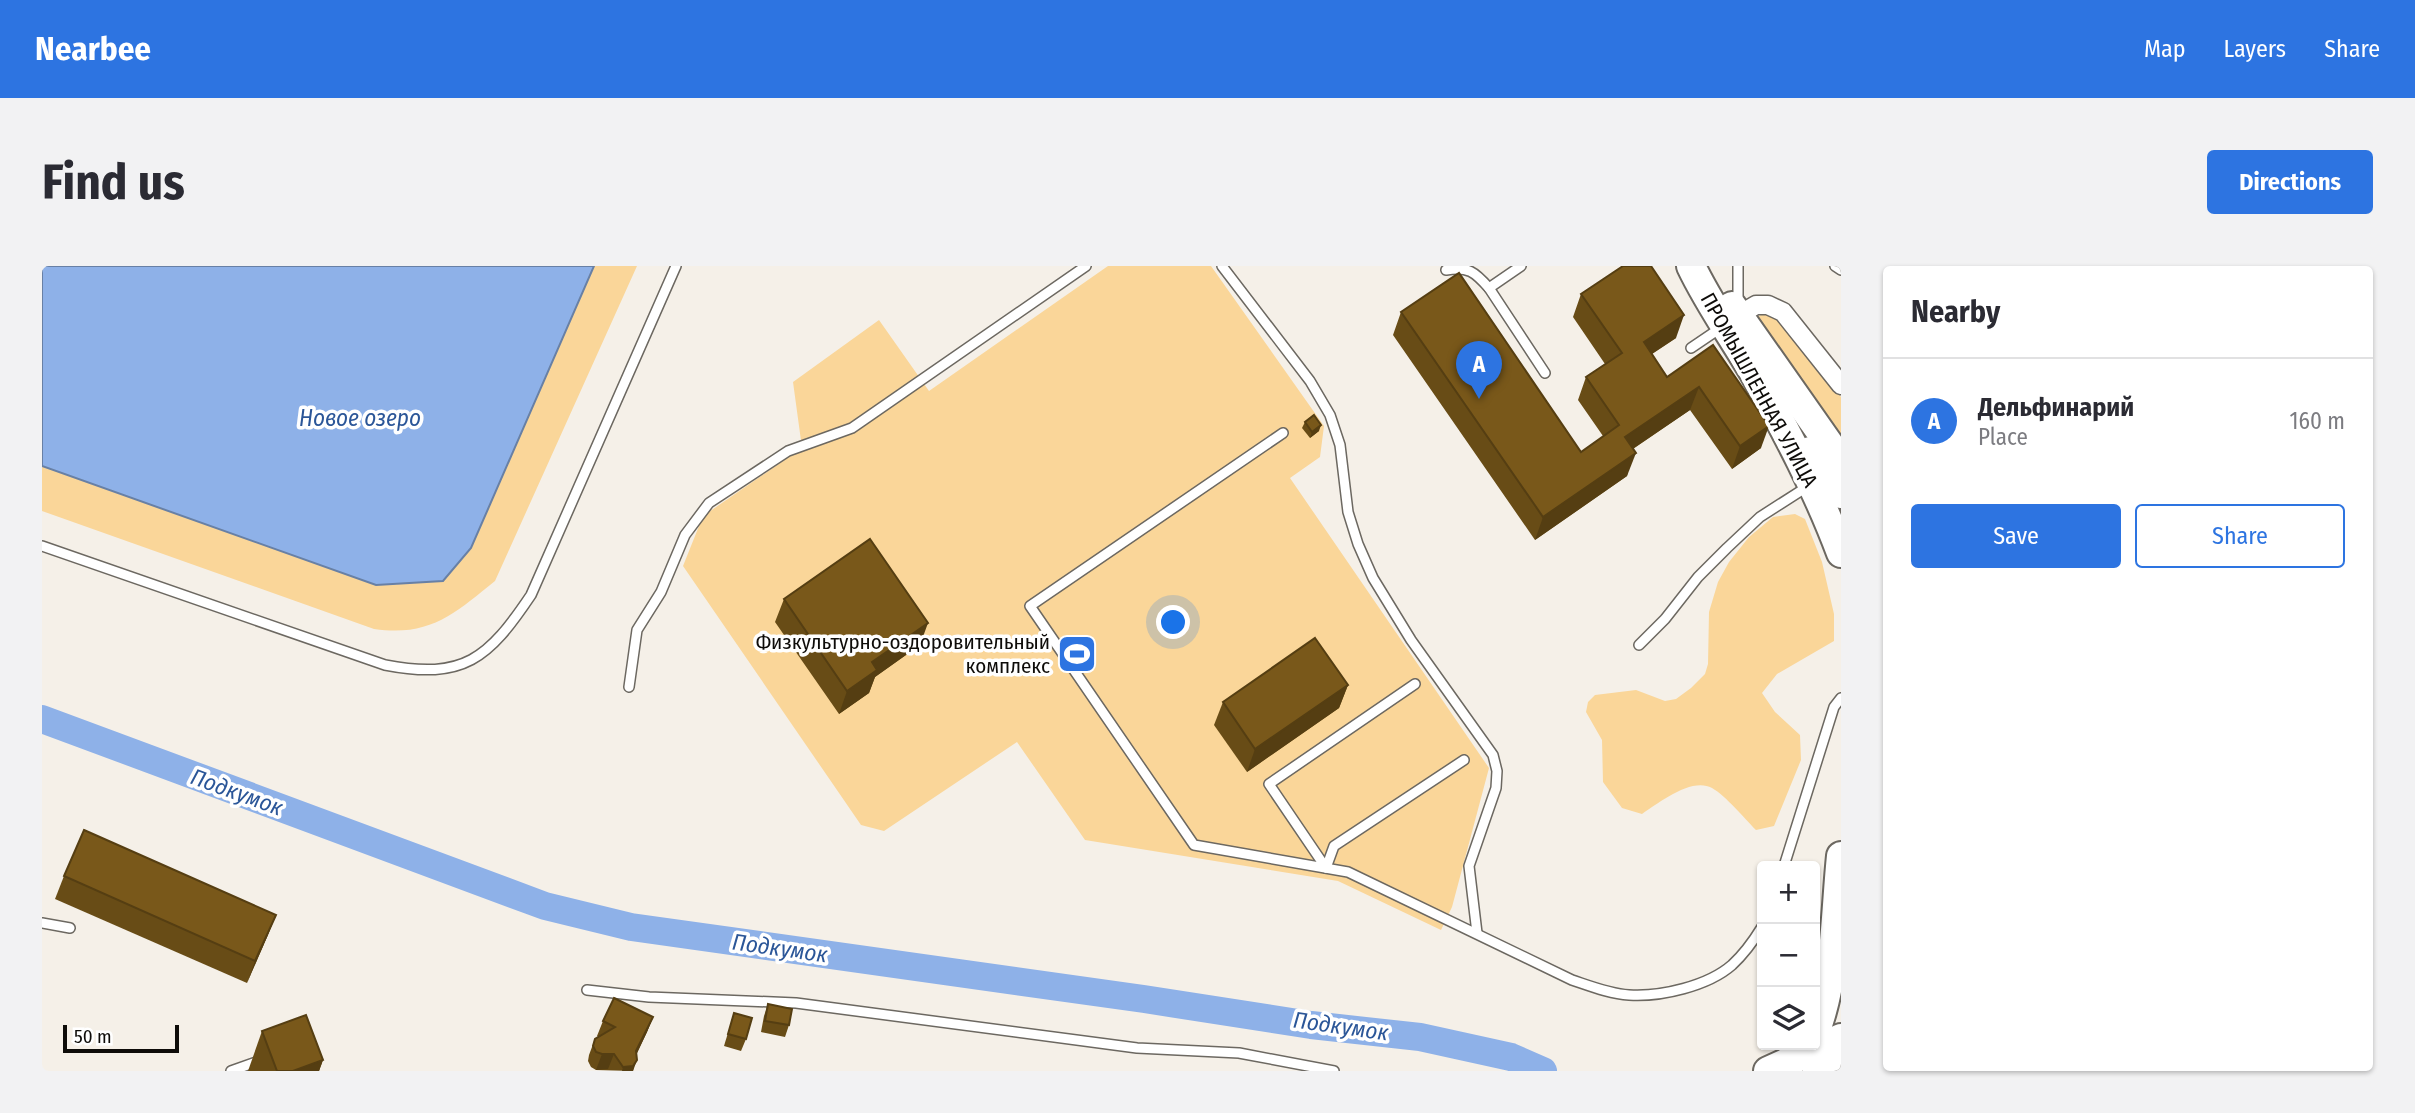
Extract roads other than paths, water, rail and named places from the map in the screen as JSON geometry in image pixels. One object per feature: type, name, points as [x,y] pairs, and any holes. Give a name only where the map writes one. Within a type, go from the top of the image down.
[{"type":"main road","name":"ПРОМЫШЛЕННАЯ УЛИЦА","points":[[1691,266],[1841,461]]},
{"type":"main road","name":"ПРОМЫШЛЕННАЯ УЛИЦА","points":[[1705,266],[1753,372],[1826,513],[1841,553]]},
{"type":"main road","points":[[1753,372],[1841,494]]},
{"type":"main road","points":[[1820,1018],[1829,984],[1841,856]]},
{"type":"main road","points":[[1768,1071],[1807,1058],[1841,1038]]},
{"type":"main road","points":[[1807,1058],[1841,1060]]},
{"type":"street","name":"ПРОМЫШЛЕННАЯ УЛИЦА","points":[[1731,321],[1756,305],[1768,305],[1783,312],[1841,385]]},
{"type":"lane","points":[[42,546],[384,665],[408,669],[450,669],[478,656],[498,639],[531,595],[676,266]]},
{"type":"lane","points":[[629,687],[637,630],[661,592],[685,535],[709,503],[789,451],[852,428],[1086,266]]},
{"type":"lane","points":[[1222,266],[1310,381],[1330,415],[1340,445],[1348,512],[1373,578],[1493,755],[1497,771],[1496,788],[1469,866],[1477,933]]},
{"type":"lane","points":[[1446,270],[1460,266],[1477,274],[1545,373]]},
{"type":"lane","points":[[1489,288],[1521,266]]},
{"type":"lane","points":[[1691,348],[1731,321],[1738,266]]},
{"type":"lane","points":[[1835,266],[1841,270]]},
{"type":"lane","points":[[1283,433],[1030,606],[1194,845],[1348,872],[1572,979],[1629,995],[1678,990],[1704,981],[1731,966],[1757,935]]},
{"type":"lane","points":[[1639,645],[1665,619],[1698,577],[1760,517],[1811,484]]},
{"type":"lane","points":[[1326,868],[1269,784],[1415,684]]},
{"type":"lane","points":[[1786,861],[1834,707],[1841,698]]},
{"type":"lane","points":[[1326,868],[1334,846],[1464,760]]},
{"type":"lane","points":[[42,923],[70,929]]},
{"type":"lane","points":[[587,990],[649,997],[796,1003],[1137,1048],[1238,1053],[1334,1071]]},
{"type":"lane","points":[[231,1071],[273,1056]]},
{"type":"water","name":"Новое озеро","points":[[42,266],[594,266],[471,548],[443,581],[376,585],[42,466]]},
{"type":"waterway","name":"Подкумок","points":[[42,719],[545,906],[631,927],[1311,1025],[1420,1037],[1511,1057],[1543,1071]]},
{"type":"place","name":"Дельфинарий","points":[[1479,399]]},
{"type":"place","name":"Физкультурно-оздоровительный комплекс","points":[[1077,654]]}]
